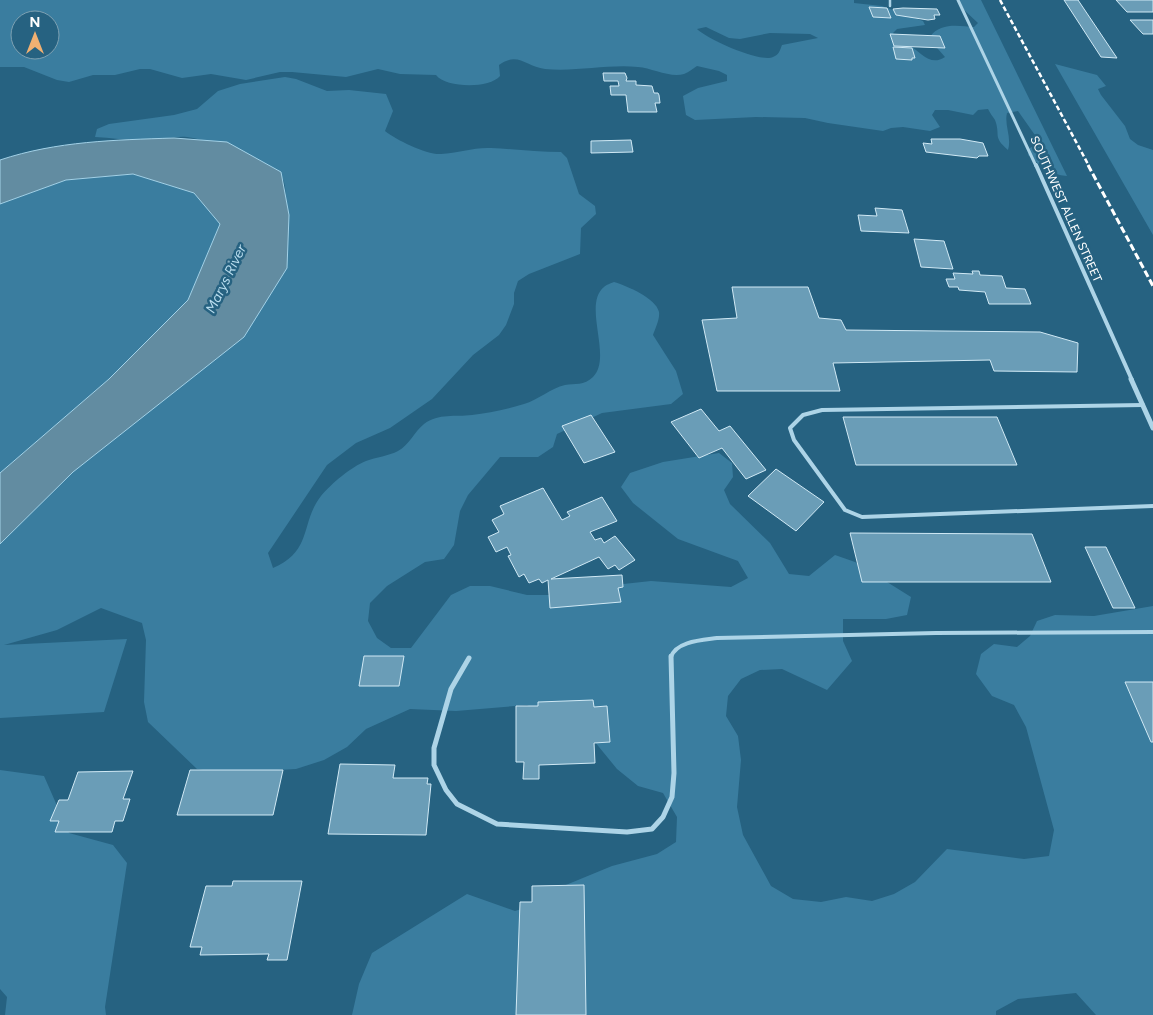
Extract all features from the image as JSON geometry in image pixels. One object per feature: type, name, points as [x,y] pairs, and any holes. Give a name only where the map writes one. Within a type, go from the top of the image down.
[{"type":"street","name":"SOUTHWEST ALLEN STREET","points":[[958,0],[1022,134],[1153,428]]},
{"type":"lane","points":[[890,0],[890,6]]},
{"type":"lane","points":[[1143,405],[822,410],[805,413],[790,428],[794,440],[845,510],[862,517],[1153,506]]},
{"type":"lane","points":[[469,658],[451,689],[434,748],[434,765],[446,790],[457,804],[497,824],[627,832],[652,829],[663,817],[672,797],[674,773],[671,655],[677,648],[691,642],[717,638],[936,633],[1153,632]]},
{"type":"shaded area","points":[[0,0],[854,0],[854,3],[882,6],[923,21],[925,25],[897,29],[893,33],[926,57],[940,60],[945,57],[931,41],[930,37],[934,32],[944,27],[974,27],[978,23],[963,9],[959,0],[981,0],[1067,176],[1050,172],[1028,155],[1030,148],[1037,144],[1037,138],[1018,111],[1007,113],[1008,150],[998,139],[997,125],[988,109],[978,110],[973,115],[948,110],[935,110],[932,115],[940,127],[930,131],[903,127],[883,131],[805,118],[756,117],[695,120],[686,115],[683,96],[698,88],[727,81],[727,75],[719,71],[697,66],[684,74],[673,75],[627,66],[568,70],[545,69],[512,59],[499,65],[500,76],[495,80],[478,85],[449,82],[436,75],[400,74],[378,69],[346,77],[280,72],[246,80],[211,74],[182,78],[150,69],[140,69],[115,75],[93,75],[69,82],[57,80],[24,67],[0,67]],"holes":[[[706,27],[729,38],[740,39],[770,33],[810,34],[818,38],[782,45],[777,55],[766,58],[734,49],[697,29]]]},
{"type":"shaded area","points":[[1055,64],[1097,75],[1106,86],[1098,89],[1101,95],[1125,126],[1130,139],[1138,145],[1153,150],[1153,235]]},
{"type":"shaded area","points":[[285,77],[296,79],[327,91],[349,90],[386,94],[393,111],[385,131],[420,150],[435,154],[485,148],[561,152],[567,158],[579,194],[595,206],[596,214],[581,228],[580,254],[529,274],[518,281],[514,293],[514,304],[506,325],[499,335],[473,355],[432,399],[390,428],[356,443],[327,465],[268,553],[273,568],[286,561],[294,553],[300,545],[310,516],[321,496],[348,471],[370,460],[398,451],[424,424],[435,418],[472,415],[511,408],[529,402],[565,385],[583,383],[590,380],[598,368],[600,357],[596,318],[598,295],[605,286],[614,282],[647,297],[657,307],[659,312],[659,318],[653,335],[676,371],[683,394],[671,404],[602,413],[557,434],[553,447],[538,457],[500,457],[468,495],[460,511],[454,545],[444,559],[425,562],[387,586],[370,603],[368,621],[377,638],[391,648],[411,648],[451,595],[470,586],[490,586],[527,595],[568,595],[605,586],[651,581],[731,587],[748,578],[738,561],[678,539],[633,503],[621,487],[630,473],[663,462],[719,453],[732,463],[733,477],[724,490],[730,504],[770,543],[789,574],[809,576],[835,555],[855,562],[911,597],[907,615],[886,619],[843,619],[843,641],[852,661],[827,690],[782,669],[760,670],[741,679],[728,696],[726,716],[738,736],[741,760],[737,807],[743,835],[771,886],[793,899],[821,902],[846,897],[872,901],[894,894],[915,882],[947,849],[1024,859],[1049,856],[1054,830],[1026,727],[1014,705],[992,696],[976,674],[981,654],[994,644],[1017,647],[1030,636],[1037,621],[1055,615],[1094,616],[1153,606],[1153,1015],[1096,1015],[1076,993],[1018,999],[996,1011],[996,1015],[352,1015],[359,984],[372,953],[467,894],[515,911],[538,904],[561,887],[612,866],[657,854],[676,842],[677,817],[663,793],[638,786],[617,769],[590,736],[527,705],[456,711],[410,709],[366,729],[347,747],[324,760],[296,769],[220,773],[197,769],[148,722],[144,702],[146,640],[142,623],[101,608],[57,630],[4,645],[127,639],[104,712],[0,718],[0,531],[285,202],[284,183],[281,176],[262,161],[221,146],[187,137],[129,140],[95,137],[97,129],[109,124],[174,115],[197,109],[218,91],[240,84]]},
{"type":"shaded area","points":[[133,174],[194,193],[220,224],[188,300],[109,379],[0,473],[0,204],[66,180]]},
{"type":"shaded area","points":[[0,770],[44,776],[69,833],[113,845],[127,863],[105,1007],[106,1015],[5,1015],[7,997],[0,989]]},
{"type":"water","name":"Marys River","points":[[174,138],[227,142],[281,172],[289,215],[287,268],[244,337],[73,472],[0,544],[0,473],[109,379],[188,300],[220,224],[194,193],[133,174],[66,180],[0,204],[0,160],[65,145]]},
{"type":"building","points":[[1064,0],[1078,0],[1117,58],[1101,57]]},
{"type":"building","points":[[1116,0],[1153,0],[1153,12],[1127,12]]},
{"type":"building","points":[[869,7],[887,8],[891,18],[873,17]]},
{"type":"building","points":[[893,9],[937,9],[940,15],[934,15],[935,19],[928,20],[896,15]]},
{"type":"building","points":[[1130,20],[1153,20],[1153,34],[1143,34]]},
{"type":"building","points":[[890,34],[940,36],[945,48],[894,46]]},
{"type":"building","points":[[893,47],[912,48],[915,58],[912,58],[912,60],[896,59]]},
{"type":"building","points":[[603,73],[625,73],[626,81],[636,81],[636,85],[652,86],[654,93],[659,95],[660,103],[655,103],[657,112],[628,112],[626,95],[611,95],[610,86],[619,86],[618,81],[604,81]]},
{"type":"building","points":[[931,139],[960,139],[983,143],[988,156],[979,156],[977,158],[926,152],[923,143],[932,144]]},
{"type":"building","points":[[631,140],[633,152],[591,153],[591,141]]},
{"type":"building","points":[[875,208],[902,210],[909,233],[861,231],[858,215],[877,216]]},
{"type":"building","points":[[914,239],[944,241],[953,269],[921,267]]},
{"type":"building","points":[[972,271],[979,271],[980,275],[1002,276],[1006,288],[1025,289],[1031,304],[989,304],[985,292],[959,290],[958,287],[949,287],[946,279],[955,279],[953,273],[973,274]]},
{"type":"building","points":[[732,287],[808,287],[819,318],[841,320],[846,330],[1040,332],[1078,343],[1077,372],[994,371],[990,360],[833,363],[840,391],[717,391],[702,320],[737,318]]},
{"type":"building","points":[[701,409],[719,431],[730,426],[766,470],[746,479],[722,448],[699,458],[671,422]]},
{"type":"building","points":[[591,415],[615,452],[584,463],[562,426]]},
{"type":"building","points":[[843,417],[997,417],[1017,465],[856,465]]},
{"type":"building","points":[[776,469],[824,502],[796,531],[748,496]]},
{"type":"building","points":[[543,488],[562,520],[570,516],[567,512],[602,497],[617,521],[590,532],[595,540],[601,538],[604,543],[615,536],[635,560],[619,570],[615,565],[608,569],[599,557],[551,579],[622,575],[623,587],[618,588],[621,602],[550,608],[548,580],[542,583],[539,579],[529,583],[524,574],[519,577],[508,556],[511,555],[507,547],[496,552],[488,537],[499,532],[492,520],[504,514],[500,506]]},
{"type":"building","points":[[850,533],[1032,534],[1051,582],[862,582]]},
{"type":"building","points":[[1085,547],[1106,547],[1135,608],[1113,608]]},
{"type":"building","points":[[364,656],[404,656],[399,686],[359,686]]},
{"type":"building","points":[[1125,682],[1153,682],[1153,742],[1151,742]]},
{"type":"building","points":[[593,700],[594,707],[607,706],[610,742],[594,743],[595,763],[539,765],[539,779],[523,779],[524,762],[516,762],[516,706],[538,706],[538,702]]},
{"type":"building","points":[[340,764],[395,765],[393,778],[428,778],[427,784],[431,784],[426,835],[328,834]]},
{"type":"building","points":[[190,770],[283,770],[273,815],[177,815]]},
{"type":"building","points":[[133,771],[123,799],[130,799],[123,821],[115,821],[112,832],[55,832],[59,821],[50,821],[59,800],[68,800],[78,772]]},
{"type":"building","points":[[233,881],[302,881],[287,960],[267,960],[269,954],[200,955],[202,947],[190,947],[206,886],[232,886]]},
{"type":"building","points":[[584,885],[586,1015],[516,1015],[520,902],[532,902],[532,886]]},
{"type":"railway","points":[[1000,0],[1089,166]]},
{"type":"railway","points":[[1088,165],[1153,286]]}]
